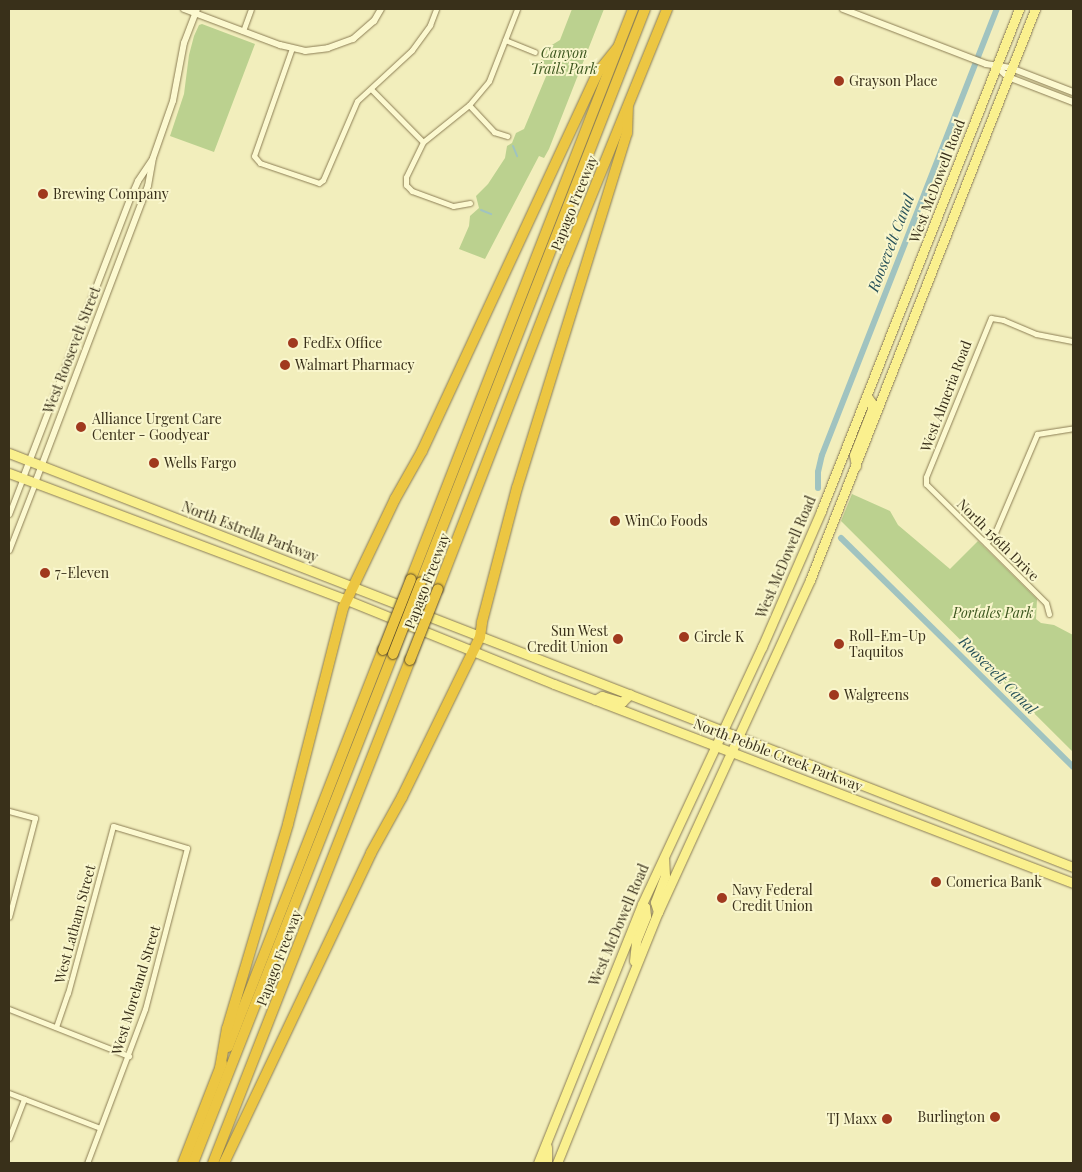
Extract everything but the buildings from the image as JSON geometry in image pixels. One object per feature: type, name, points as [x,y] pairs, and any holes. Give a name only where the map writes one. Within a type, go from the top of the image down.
[{"type":"highway","name":"Papago Freeway","points":[[183,1163],[388,652],[633,9]]},
{"type":"highway","points":[[416,580],[645,9]]},
{"type":"highway","name":"Papago Freeway","points":[[213,1163],[564,263],[667,9]]},
{"type":"highway","points":[[220,1068],[227,1029],[288,824],[347,600],[395,498],[422,451],[598,72],[618,47]]},
{"type":"highway","points":[[224,1163],[371,853],[402,797],[480,638],[486,604],[516,488],[627,133],[628,107]]},
{"type":"highway","points":[[193,1163],[388,652]]},
{"type":"main road","name":"West McDowell Road","points":[[538,1163],[642,904],[794,574],[868,396],[1019,9]]},
{"type":"main road","name":"West McDowell Road","points":[[557,1163],[658,912],[810,580],[1034,9]]},
{"type":"main road","points":[[856,466],[854,454],[872,409],[868,396]]},
{"type":"main road","name":"North Estrella Parkway","points":[[9,453],[480,638]]},
{"type":"main road","points":[[9,473],[347,600],[474,652]]},
{"type":"main road","points":[[179,538],[181,520]]},
{"type":"main road","points":[[794,574],[810,580]]},
{"type":"main road","name":"North Pebble Creek Parkway","points":[[480,638],[739,736],[1073,867]]},
{"type":"main road","name":"North Pebble Creek Parkway","points":[[474,652],[731,753],[971,842],[1073,883]]},
{"type":"main road","points":[[595,700],[602,696],[622,702],[630,694]]},
{"type":"main road","points":[[658,912],[655,902],[665,876],[664,855]]},
{"type":"main road","points":[[633,971],[636,941],[646,916],[645,907],[642,904]]},
{"type":"main road","points":[[546,1142],[547,1163]]},
{"type":"street","points":[[184,9],[196,11],[242,31],[292,48],[313,51],[342,44],[363,32],[382,9]]},
{"type":"street","points":[[242,31],[251,9]]},
{"type":"street","points":[[292,48],[254,156],[260,162],[319,183],[323,180],[356,102],[412,50],[430,25],[436,9]]},
{"type":"street","points":[[470,204],[453,206],[412,191],[406,185],[406,177],[423,142],[469,105],[489,81],[517,9]]},
{"type":"street","points":[[843,9],[971,58],[996,66],[1012,68],[1073,92]]},
{"type":"street","name":"West Roosevelt Street","points":[[9,550],[148,186],[154,158],[174,101],[184,43],[196,11]]},
{"type":"street","points":[[505,40],[535,52]]},
{"type":"street","points":[[996,66],[1008,77],[1073,102]]},
{"type":"street","points":[[371,89],[423,142]]},
{"type":"street","points":[[469,105],[494,132],[507,136]]},
{"type":"street","name":"West Roosevelt Street","points":[[9,514],[28,460],[131,197],[138,181],[154,158]]},
{"type":"street","name":"West Almeria Road","points":[[926,484],[930,468],[985,327],[991,318],[1003,320],[1036,334],[1073,341]]},
{"type":"street","points":[[986,543],[994,534],[1038,434],[1073,428]]},
{"type":"street","name":"North 156th Drive","points":[[926,484],[1046,603],[1049,614]]},
{"type":"street","points":[[9,811],[35,818],[9,916]]},
{"type":"street","name":"West Latham Street","points":[[56,1027],[68,992],[113,826],[187,848]]},
{"type":"street","name":"West Moreland Street","points":[[87,1163],[129,1056],[145,1009],[187,848]]},
{"type":"street","points":[[9,1009],[129,1056]]},
{"type":"street","points":[[9,1093],[100,1128]]},
{"type":"street","points":[[9,1138],[24,1099]]},
{"type":"green space","name":"Canyon Trails Park","points":[[572,9],[604,9],[549,149],[544,158],[539,156],[485,259],[459,249],[469,226],[470,216],[479,208],[476,196],[488,184],[505,158],[507,146],[512,143],[516,133],[524,129],[547,74],[538,62],[545,57],[547,48],[560,40]]},
{"type":"green space","points":[[202,24],[255,44],[214,152],[170,136],[184,94],[189,55],[194,36],[199,25]]},
{"type":"green space","name":"Portales Park","points":[[852,494],[890,511],[898,525],[950,569],[978,541],[1037,599],[1036,619],[1041,623],[1054,625],[1073,635],[1073,752],[841,521]]},
{"type":"waterway","name":"Roosevelt Canal","points":[[818,488],[818,472],[822,455],[997,9]]},
{"type":"waterway","points":[[548,56],[560,60]]},
{"type":"waterway","points":[[513,146],[517,156]]},
{"type":"waterway","points":[[481,210],[491,214]]},
{"type":"waterway","name":"Roosevelt Canal","points":[[841,538],[1073,767]]},
{"type":"place","name":"Grayson Place","points":[[839,81]]},
{"type":"place","name":"Brewing Company","points":[[43,194]]},
{"type":"place","name":"FedEx Office","points":[[293,343]]},
{"type":"place","name":"Walmart Pharmacy","points":[[285,365]]},
{"type":"place","name":"Alliance Urgent Care Center - Goodyear","points":[[81,427]]},
{"type":"place","name":"Wells Fargo","points":[[154,463]]},
{"type":"place","name":"WinCo Foods","points":[[615,521]]},
{"type":"place","name":"7-Eleven","points":[[45,573]]},
{"type":"place","name":"Circle K","points":[[684,637]]},
{"type":"place","name":"Sun West Credit Union","points":[[618,639]]},
{"type":"place","name":"Roll-Em-Up Taquitos","points":[[839,644]]},
{"type":"place","name":"Walgreens","points":[[834,695]]},
{"type":"place","name":"Comerica Bank","points":[[936,882]]},
{"type":"place","name":"Navy Federal Credit Union","points":[[722,898]]},
{"type":"place","name":"Burlington","points":[[995,1117]]},
{"type":"place","name":"TJ Maxx","points":[[887,1119]]}]
